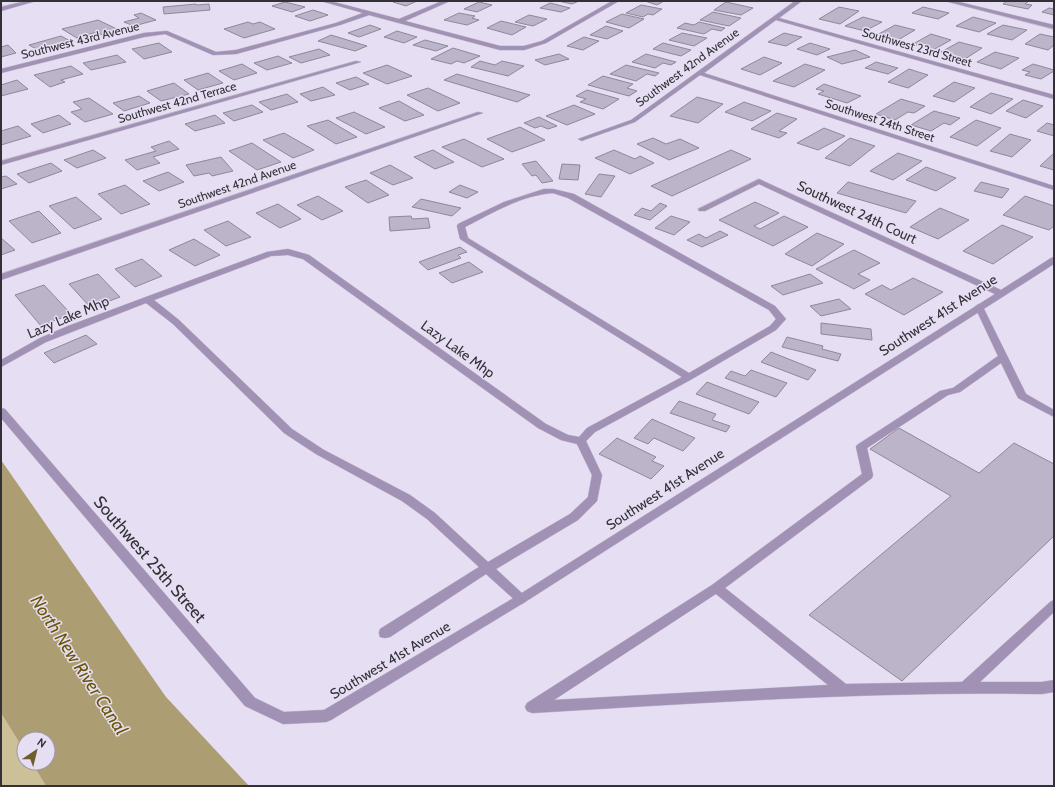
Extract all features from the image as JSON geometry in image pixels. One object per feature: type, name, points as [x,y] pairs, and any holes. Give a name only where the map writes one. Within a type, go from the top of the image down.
[{"type":"street","points":[[1,9],[33,1]]},
{"type":"street","points":[[324,1],[500,48],[524,48],[544,42],[616,1]]},
{"type":"street","points":[[400,22],[447,1]]},
{"type":"street","name":"Southwest 42nd Avenue","points":[[582,139],[633,121],[799,1]]},
{"type":"street","points":[[948,1],[1054,27]]},
{"type":"street","name":"Southwest 43rd Avenue","points":[[1,71],[144,35],[165,32],[215,54],[236,52],[338,24],[368,13]]},
{"type":"street","name":"Southwest 23rd Street","points":[[774,18],[1054,97]]},
{"type":"street","name":"Southwest 42nd Terrace","points":[[1,164],[358,62]]},
{"type":"street","name":"Southwest 24th Street","points":[[699,73],[1054,188]]},
{"type":"street","name":"Southwest 42nd Avenue","points":[[1,277],[480,113]]},
{"type":"street","name":"Southwest 24th Court","points":[[702,209],[759,181],[1000,293]]},
{"type":"street","points":[[385,633],[487,568],[574,516],[593,498],[598,475],[581,441],[591,430],[689,377],[773,328],[781,319],[772,308],[571,196],[552,191],[536,192],[478,216],[461,226],[464,239],[689,377]]},
{"type":"street","name":"Lazy Lake Mhp","points":[[1,364],[43,340],[71,328],[270,254],[288,252],[306,257],[542,426],[565,438],[581,441]]},
{"type":"street","name":"Southwest 41st Avenue","points":[[283,718],[326,716],[521,599],[1054,260]]},
{"type":"street","points":[[148,300],[176,322],[288,431],[320,452],[406,498],[431,516],[521,599]]},
{"type":"street","points":[[979,307],[1022,396],[1054,414]]},
{"type":"street","points":[[1003,357],[956,390],[944,394],[862,447],[868,475],[716,588],[532,707],[843,690],[965,686],[1042,688],[1054,686]]},
{"type":"street","name":"Southwest 25th Street","points":[[1,411],[250,702],[283,718]]},
{"type":"street","points":[[716,588],[843,690]]},
{"type":"street","points":[[965,686],[1054,605]]},
{"type":"shaded area","points":[[1,713],[16,737],[16,771],[37,771],[46,786],[1,786]]},
{"type":"water","name":"North New River Canal","points":[[1,460],[166,697],[249,786],[46,786],[37,771],[56,771],[56,731],[16,731],[16,737],[1,713]]},
{"type":"building","points":[[417,1],[406,6],[393,2]]},
{"type":"building","points":[[558,1],[579,1],[572,4]]},
{"type":"building","points":[[645,1],[664,1],[657,5]]},
{"type":"building","points":[[1007,1],[1029,1],[1025,4],[1032,5],[1028,9],[1003,4]]},
{"type":"building","points":[[285,2],[305,7],[292,12],[272,6]]},
{"type":"building","points":[[479,2],[492,5],[477,12],[464,9]]},
{"type":"building","points":[[726,2],[753,8],[741,15],[714,10]]},
{"type":"building","points":[[550,3],[570,8],[561,12],[540,8]]},
{"type":"building","points":[[209,4],[210,10],[164,14],[163,7]]},
{"type":"building","points":[[641,5],[662,9],[653,15],[648,14],[643,17],[626,13]]},
{"type":"building","points":[[839,7],[859,11],[840,24],[819,19]]},
{"type":"building","points":[[923,7],[949,13],[938,19],[912,13]]},
{"type":"building","points":[[1049,8],[1054,9],[1054,15],[1042,12]]},
{"type":"building","points":[[313,10],[328,15],[310,21],[295,16]]},
{"type":"building","points":[[713,12],[741,18],[729,26],[700,20]]},
{"type":"building","points":[[141,13],[156,20],[134,26],[124,22],[139,18],[134,15]]},
{"type":"building","points":[[459,13],[475,16],[472,18],[479,20],[467,25],[444,20]]},
{"type":"building","points":[[622,14],[644,19],[629,28],[606,22]]},
{"type":"building","points":[[529,15],[547,19],[533,26],[515,22]]},
{"type":"building","points":[[863,17],[882,22],[865,31],[845,26]]},
{"type":"building","points":[[973,17],[996,23],[979,32],[956,26]]},
{"type":"building","points":[[98,20],[119,30],[102,35],[97,32],[77,38],[62,29]]},
{"type":"building","points":[[501,21],[526,27],[512,35],[487,28]]},
{"type":"building","points":[[248,22],[253,24],[260,22],[275,29],[244,38],[224,29]]},
{"type":"building","points":[[699,22],[725,28],[721,31],[712,29],[704,34],[677,28],[685,23],[694,25]]},
{"type":"building","points":[[370,25],[381,29],[359,37],[348,33]]},
{"type":"building","points":[[895,25],[915,30],[898,40],[877,35]]},
{"type":"building","points":[[1003,25],[1027,30],[1012,40],[987,34]]},
{"type":"building","points":[[606,26],[623,31],[607,39],[590,35]]},
{"type":"building","points":[[397,31],[417,37],[404,43],[384,37]]},
{"type":"building","points":[[682,33],[707,38],[694,46],[669,40]]},
{"type":"building","points":[[784,33],[802,37],[786,46],[768,42]]},
{"type":"building","points":[[931,34],[951,40],[933,50],[913,44]]},
{"type":"building","points":[[1040,34],[1054,37],[1054,45],[1048,50],[1025,44]]},
{"type":"building","points":[[331,35],[367,46],[355,51],[318,41]]},
{"type":"building","points":[[61,36],[70,41],[38,50],[29,45]]},
{"type":"building","points":[[584,37],[599,41],[583,50],[567,46]]},
{"type":"building","points":[[425,40],[448,46],[436,51],[413,45]]},
{"type":"building","points":[[959,42],[982,48],[965,59],[941,52]]},
{"type":"building","points":[[159,43],[172,52],[144,59],[132,49]]},
{"type":"building","points":[[663,43],[691,50],[681,56],[653,49]]},
{"type":"building","points":[[810,43],[830,49],[817,55],[797,49]]},
{"type":"building","points":[[8,45],[16,53],[1,57],[1,47]]},
{"type":"building","points":[[453,48],[480,56],[464,63],[457,61],[451,64],[431,59]]},
{"type":"building","points":[[319,49],[330,55],[301,63],[289,57]]},
{"type":"building","points":[[855,50],[870,57],[842,64],[827,57]]},
{"type":"building","points":[[995,52],[1019,58],[1001,69],[977,62]]},
{"type":"building","points":[[559,54],[569,59],[545,65],[535,60]]},
{"type":"building","points":[[646,54],[676,62],[671,65],[663,63],[655,68],[632,62]]},
{"type":"building","points":[[117,55],[126,62],[91,70],[83,63]]},
{"type":"building","points":[[278,56],[292,63],[267,70],[254,63]]},
{"type":"building","points":[[764,57],[782,63],[760,75],[741,69]]},
{"type":"building","points":[[480,61],[495,65],[502,61],[524,66],[508,76],[471,67]]},
{"type":"building","points":[[876,62],[898,68],[888,74],[865,68]]},
{"type":"building","points":[[242,64],[257,73],[234,80],[219,71]]},
{"type":"building","points":[[805,64],[825,70],[794,87],[773,81]]},
{"type":"building","points":[[1033,64],[1054,71],[1041,79],[1025,75],[1030,72],[1022,70]]},
{"type":"building","points":[[387,65],[412,76],[387,84],[363,73]]},
{"type":"building","points":[[626,65],[659,73],[655,76],[647,74],[636,81],[610,74]]},
{"type":"building","points":[[71,66],[83,74],[61,80],[65,82],[50,87],[34,75]]},
{"type":"building","points":[[909,69],[928,75],[908,88],[888,82]]},
{"type":"building","points":[[208,73],[223,83],[198,90],[184,80]]},
{"type":"building","points":[[457,74],[530,95],[517,102],[444,80]]},
{"type":"building","points":[[603,76],[633,84],[627,88],[637,91],[629,96],[588,85]]},
{"type":"building","points":[[356,77],[369,84],[350,90],[336,83]]},
{"type":"building","points":[[17,80],[28,89],[1,96],[1,85]]},
{"type":"building","points":[[954,82],[975,88],[954,102],[933,96]]},
{"type":"building","points":[[174,83],[189,94],[161,101],[147,91]]},
{"type":"building","points":[[824,84],[861,96],[847,103],[818,94],[824,91],[816,89]]},
{"type":"building","points":[[323,87],[335,95],[311,101],[300,94]]},
{"type":"building","points":[[428,88],[460,103],[438,111],[407,95]]},
{"type":"building","points":[[587,90],[619,99],[603,109],[580,102],[586,99],[576,96]]},
{"type":"building","points":[[991,93],[1013,99],[991,114],[970,107]]},
{"type":"building","points":[[287,94],[298,102],[271,110],[259,102]]},
{"type":"building","points":[[139,96],[150,103],[124,111],[113,103]]},
{"type":"building","points":[[697,97],[723,104],[698,123],[670,116]]},
{"type":"building","points":[[89,98],[113,114],[85,122],[71,112],[82,109],[73,102]]},
{"type":"building","points":[[901,99],[925,106],[914,113],[908,112],[895,120],[876,114]]},
{"type":"building","points":[[1023,100],[1043,106],[1026,118],[1006,111]]},
{"type":"building","points":[[399,101],[424,115],[405,121],[379,108]]},
{"type":"building","points":[[744,102],[771,111],[752,121],[725,112]]},
{"type":"building","points":[[252,105],[263,112],[234,121],[223,113]]},
{"type":"building","points":[[574,105],[595,114],[567,125],[546,116]]},
{"type":"building","points":[[934,111],[960,118],[950,125],[944,123],[931,131],[911,125]]},
{"type":"building","points":[[354,112],[385,127],[366,134],[336,118]]},
{"type":"building","points":[[777,113],[797,119],[779,131],[787,133],[779,138],[751,129]]},
{"type":"building","points":[[59,115],[71,124],[43,133],[31,124]]},
{"type":"building","points":[[215,115],[225,123],[195,131],[185,124]]},
{"type":"building","points":[[539,117],[557,126],[548,129],[541,126],[535,128],[524,123]]},
{"type":"building","points":[[328,120],[357,137],[336,144],[307,126]]},
{"type":"building","points":[[976,120],[1001,128],[977,146],[950,137]]},
{"type":"building","points":[[1047,123],[1054,125],[1054,136],[1037,131]]},
{"type":"building","points":[[18,126],[31,136],[1,145],[1,131]]},
{"type":"building","points":[[520,127],[545,140],[512,152],[487,139]]},
{"type":"building","points":[[824,128],[845,136],[818,150],[797,143]]},
{"type":"building","points":[[284,133],[314,150],[293,158],[263,140]]},
{"type":"building","points":[[1010,134],[1031,140],[1012,157],[990,151]]},
{"type":"building","points":[[653,138],[666,144],[680,139],[699,148],[669,160],[637,144]]},
{"type":"building","points":[[850,138],[875,146],[850,166],[825,158]]},
{"type":"building","points":[[464,139],[504,159],[482,167],[442,147]]},
{"type":"building","points":[[169,141],[179,149],[153,157],[160,163],[137,170],[125,160],[156,151],[151,147]]},
{"type":"building","points":[[252,143],[281,162],[257,170],[229,151]]},
{"type":"building","points":[[93,150],[106,158],[77,168],[64,160]]},
{"type":"building","points":[[433,150],[454,162],[435,169],[414,157]]},
{"type":"building","points":[[614,150],[635,159],[640,156],[654,163],[630,174],[595,158]]},
{"type":"building","points":[[731,150],[751,159],[672,196],[651,186]]},
{"type":"building","points":[[898,153],[922,161],[893,180],[870,171]]},
{"type":"building","points":[[1054,153],[1054,170],[1040,166]]},
{"type":"building","points":[[221,157],[233,171],[212,176],[209,173],[194,176],[186,165]]},
{"type":"building","points":[[536,161],[553,181],[542,183],[536,175],[532,176],[522,164]]},
{"type":"building","points":[[51,163],[62,171],[29,183],[17,174]]},
{"type":"building","points":[[562,164],[580,165],[578,180],[559,179]]},
{"type":"building","points":[[390,165],[413,178],[393,185],[370,173]]},
{"type":"building","points":[[926,167],[956,178],[936,191],[906,180]]},
{"type":"building","points":[[168,172],[184,182],[159,191],[143,181]]},
{"type":"building","points":[[599,174],[615,176],[601,197],[585,194]]},
{"type":"building","points":[[6,176],[17,184],[1,189],[1,177]]},
{"type":"building","points":[[366,180],[389,195],[368,203],[345,187]]},
{"type":"building","points":[[848,182],[916,201],[906,213],[837,193]]},
{"type":"building","points":[[981,182],[1009,189],[1002,198],[974,191]]},
{"type":"building","points":[[125,185],[150,204],[121,214],[98,194]]},
{"type":"building","points":[[460,185],[478,192],[467,198],[449,192]]},
{"type":"building","points":[[318,196],[343,211],[322,220],[297,205]]},
{"type":"building","points":[[1025,196],[1054,206],[1054,226],[1049,230],[1003,215]]},
{"type":"building","points":[[76,197],[102,219],[74,229],[49,206]]},
{"type":"building","points":[[421,199],[461,208],[452,216],[412,207]]},
{"type":"building","points":[[755,202],[779,213],[754,226],[760,229],[784,216],[808,227],[773,246],[719,220]]},
{"type":"building","points":[[660,203],[667,206],[650,220],[634,215],[642,208],[651,211]]},
{"type":"building","points":[[278,204],[301,219],[280,228],[256,213]]},
{"type":"building","points":[[940,208],[969,220],[938,239],[910,227]]},
{"type":"building","points":[[39,211],[61,233],[32,243],[9,221]]},
{"type":"building","points":[[411,216],[412,219],[428,218],[430,228],[390,231],[389,217]]},
{"type":"building","points":[[671,216],[690,222],[674,235],[655,228]]},
{"type":"building","points":[[228,221],[251,237],[226,246],[204,230]]},
{"type":"building","points":[[1002,225],[1033,237],[993,264],[963,251]]},
{"type":"building","points":[[720,231],[728,235],[702,247],[687,240],[699,234],[706,238]]},
{"type":"building","points":[[817,233],[844,244],[812,266],[785,254]]},
{"type":"building","points":[[1,238],[15,250],[1,255]]},
{"type":"building","points":[[194,239],[220,255],[195,266],[169,250]]},
{"type":"building","points":[[460,247],[467,252],[458,255],[461,258],[428,270],[419,262]]},
{"type":"building","points":[[854,250],[880,263],[858,274],[870,280],[854,289],[816,269]]},
{"type":"building","points":[[142,259],[162,276],[135,287],[115,269]]},
{"type":"building","points":[[469,262],[483,272],[452,283],[439,273]]},
{"type":"building","points":[[98,274],[120,297],[91,308],[69,284]]},
{"type":"building","points":[[810,274],[823,283],[783,295],[771,286]]},
{"type":"building","points":[[913,278],[943,292],[904,315],[865,294],[882,285],[891,290]]},
{"type":"building","points":[[44,285],[71,314],[41,326],[15,295]]},
{"type":"building","points":[[839,299],[851,309],[821,316],[810,306]]},
{"type":"building","points":[[821,323],[871,329],[872,340],[821,334]]},
{"type":"building","points":[[86,335],[97,344],[54,363],[44,353]]},
{"type":"building","points":[[787,337],[823,346],[822,349],[841,354],[838,361],[782,347]]},
{"type":"building","points":[[771,352],[816,370],[808,380],[761,362]]},
{"type":"building","points":[[751,370],[787,383],[776,397],[725,378],[731,371],[745,376]]},
{"type":"building","points":[[707,382],[759,402],[749,414],[696,394]]},
{"type":"building","points":[[679,401],[716,414],[712,420],[730,426],[726,432],[670,413]]},
{"type":"building","points":[[652,419],[695,438],[683,451],[654,438],[648,444],[634,438]]},
{"type":"building","points":[[899,428],[979,473],[1014,443],[1054,464],[1054,536],[902,681],[809,615],[951,496],[870,449]]},
{"type":"building","points":[[617,438],[656,457],[652,461],[664,466],[651,479],[599,454]]}]
